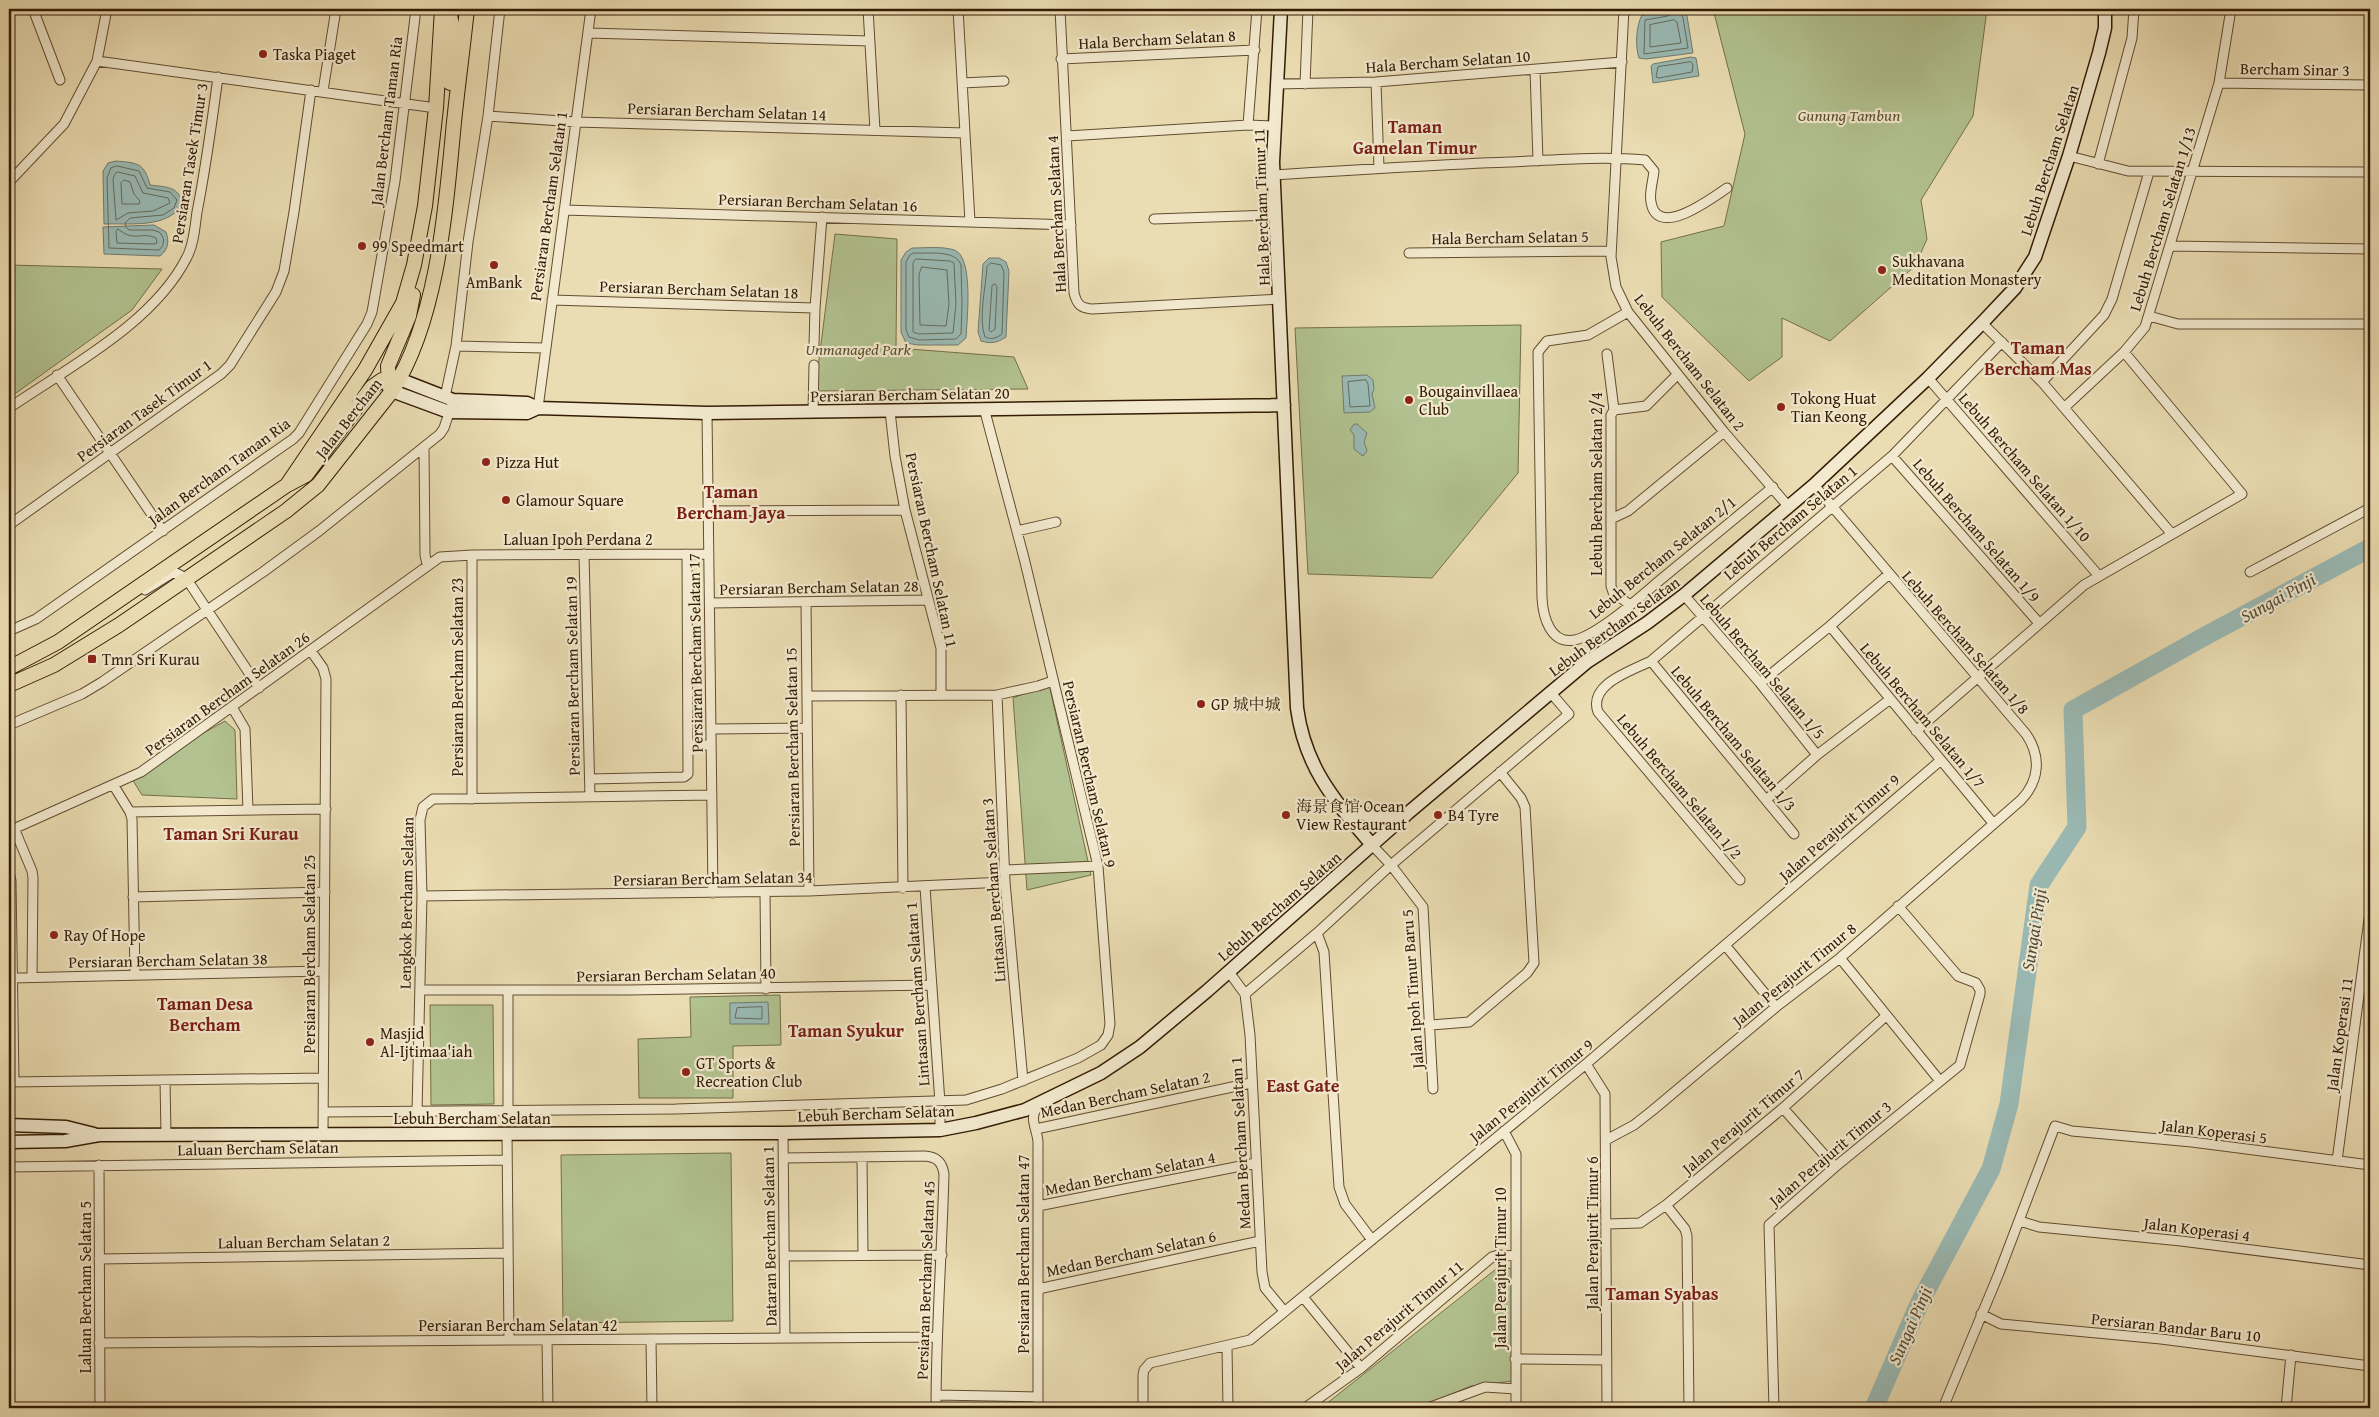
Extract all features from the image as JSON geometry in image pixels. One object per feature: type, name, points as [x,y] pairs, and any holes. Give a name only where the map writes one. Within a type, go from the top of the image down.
[{"type":"main road","name":"Jalan Bercham","points":[[9,668],[58,642],[287,485],[388,334],[403,303],[414,266],[425,206],[436,108],[442,9]]},
{"type":"main road","points":[[449,9],[452,26],[450,94],[455,112]]},
{"type":"main road","name":"Jalan Bercham","points":[[9,685],[62,660],[119,625],[318,486],[393,383],[418,338],[434,272],[446,201],[467,9]]},
{"type":"main road","points":[[287,485],[306,475],[336,438],[368,391],[377,382],[393,383],[391,357],[410,309],[415,287],[414,266]]},
{"type":"street","points":[[33,9],[60,80]]},
{"type":"street","points":[[9,180],[64,124],[97,61],[107,9]]},
{"type":"street","points":[[323,91],[336,9]]},
{"type":"street","name":"Jalan Bercham Taman Ria","points":[[9,631],[36,619],[299,433],[367,324],[376,298],[395,181],[416,9]]},
{"type":"street","points":[[9,725],[82,694],[208,610],[319,531],[440,434],[449,403],[468,242],[488,116],[500,9]]},
{"type":"street","name":"Persiaran Bercham Selatan 1","points":[[538,408],[591,9]]},
{"type":"street","points":[[868,9],[875,130]]},
{"type":"street","points":[[958,9],[970,222]]},
{"type":"street","name":"Hala Bercham Selatan 4","points":[[1060,9],[1061,59],[1076,302],[1083,308],[1092,310],[1280,299]]},
{"type":"street","points":[[1245,126],[1255,50],[1257,9]]},
{"type":"street","name":"Hala Bercham Timur 11","points":[[1281,9],[1274,126],[1274,176],[1297,708],[1300,726],[1310,759],[1340,807],[1372,845]]},
{"type":"street","points":[[1304,84],[1308,9]]},
{"type":"street","name":"Lebuh Bercham Selatan 2","points":[[1624,9],[1611,251],[1612,271],[1616,287],[1628,312],[1677,375],[1788,506]]},
{"type":"street","name":"Lebuh Bercham Selatan","points":[[99,1135],[940,1130],[976,1124],[1041,1104],[1101,1073],[1140,1047],[1229,972],[1405,816],[1587,662],[1647,623],[1684,595],[1814,485],[1928,378],[1982,323],[2015,288],[2035,257],[2069,156],[2105,28],[2105,9]]},
{"type":"street","points":[[2098,164],[2132,38],[2134,9]]},
{"type":"street","name":"Lebuh Bercham Selatan 1/13","points":[[2065,407],[2124,352],[2145,327],[2219,83],[2231,9]]},
{"type":"street","points":[[588,33],[870,41]]},
{"type":"street","name":"Hala Bercham Selatan 8","points":[[1061,59],[1255,50]]},
{"type":"street","points":[[97,61],[436,108]]},
{"type":"street","name":"Hala Bercham Selatan 10","points":[[1276,84],[1376,82],[1622,62]]},
{"type":"street","points":[[1535,70],[1538,161]]},
{"type":"street","name":"Persiaran Tasek Timur 3","points":[[9,408],[118,334],[149,308],[166,288],[188,255],[207,161],[218,77]]},
{"type":"street","points":[[962,83],[1004,81]]},
{"type":"street","points":[[1376,82],[1379,168]]},
{"type":"street","name":"Bercham Sinar 3","points":[[2219,83],[2370,85]]},
{"type":"street","name":"Persiaran Tasek Timur 1","points":[[9,525],[110,455],[221,374],[230,365],[276,292],[284,271],[311,90]]},
{"type":"street","name":"Persiaran Bercham Selatan 14","points":[[488,116],[576,122],[965,133]]},
{"type":"street","points":[[1067,136],[1274,126]]},
{"type":"street","points":[[2069,156],[2128,171],[2370,172]]},
{"type":"street","points":[[1274,176],[1379,168],[1538,161],[1645,160],[1654,171],[1650,201],[1653,210],[1660,217],[1670,218],[1691,210],[1727,188]]},
{"type":"street","points":[[2042,382],[2104,314],[2112,299],[2149,172]]},
{"type":"street","name":"Persiaran Bercham Selatan 16","points":[[564,210],[1071,225]]},
{"type":"street","points":[[1154,219],[1275,215]]},
{"type":"street","name":"Persiaran Bercham Selatan 18","points":[[552,300],[815,308],[822,217]]},
{"type":"street","points":[[2170,246],[2370,249]]},
{"type":"street","name":"Hala Bercham Selatan 5","points":[[1409,253],[1611,251]]},
{"type":"street","points":[[814,345],[815,308]]},
{"type":"street","name":"Lebuh Bercham Selatan 2/1","points":[[1628,312],[1588,335],[1547,341],[1538,352],[1543,608],[1544,618],[1551,630],[1564,640],[1574,640],[1585,636],[1630,605],[1773,487]]},
{"type":"street","points":[[2149,316],[2178,324],[2370,324]]},
{"type":"street","points":[[1982,323],[2065,407],[2171,534]]},
{"type":"street","name":"Lebuh Bercham Selatan 1","points":[[1598,712],[1596,700],[1601,689],[1651,661],[1892,456],[2002,342]]},
{"type":"street","points":[[456,346],[546,348]]},
{"type":"street","points":[[1916,731],[2084,585],[2242,494],[2124,352]]},
{"type":"street","name":"Lebuh Bercham Selatan 2/4","points":[[1607,354],[1614,410],[1611,415],[1611,586],[1618,597],[1630,605]]},
{"type":"street","points":[[813,412],[814,365]]},
{"type":"street","points":[[57,375],[163,531]]},
{"type":"street","points":[[1614,410],[1646,406],[1677,375]]},
{"type":"street","name":"Lebuh Bercham Selatan 1/10","points":[[1928,378],[2099,576]]},
{"type":"street","points":[[393,383],[449,403],[527,413],[538,408]]},
{"type":"street","name":"Persiaran Bercham Selatan 20","points":[[538,408],[707,413],[1284,405]]},
{"type":"street","name":"Persiaran Bercham Selatan 9","points":[[508,1111],[676,1109],[966,1100],[1023,1081],[1078,1058],[1101,1045],[1108,1035],[1110,1024],[1098,866],[1017,531],[984,408]]},
{"type":"street","name":"Persiaran Bercham Selatan 11","points":[[890,411],[895,456],[905,510],[941,648],[941,695]]},
{"type":"street","name":"Persiaran Bercham Selatan 17","points":[[707,413],[713,893]]},
{"type":"street","points":[[1612,518],[1628,511],[1724,432]]},
{"type":"street","points":[[424,448],[425,555],[427,564]]},
{"type":"street","name":"Lebuh Bercham Selatan 1/9","points":[[1892,456],[2039,623]]},
{"type":"street","name":"Lebuh Bercham Selatan 1/8","points":[[1814,485],[2026,734],[2036,750],[2035,773],[2028,794],[1993,823]]},
{"type":"street","points":[[2250,572],[2370,508]]},
{"type":"street","points":[[708,511],[905,510]]},
{"type":"street","points":[[1017,531],[1056,522]]},
{"type":"street","name":"Persiaran Bercham Selatan 19","points":[[584,554],[590,797]]},
{"type":"street","points":[[590,779],[686,776],[688,772],[687,554]]},
{"type":"street","name":"Laluan Ipoh Perdana 2","points":[[448,556],[709,554]]},
{"type":"street","name":"Persiaran Bercham Selatan 23","points":[[472,555],[472,799]]},
{"type":"street","name":"Persiaran Bercham Selatan 26","points":[[12,829],[114,786],[141,772],[422,572],[427,564],[448,556]]},
{"type":"street","points":[[135,591],[145,590],[174,572],[186,578],[259,688]]},
{"type":"street","points":[[1760,683],[1830,626],[1888,574]]},
{"type":"street","name":"Lebuh Bercham Selatan 1/5","points":[[1684,595],[1704,616],[1818,755]]},
{"type":"street","name":"Persiaran Bercham Selatan 28","points":[[710,603],[928,600]]},
{"type":"street","name":"Persiaran Bercham Selatan 15","points":[[806,602],[809,892]]},
{"type":"street","name":"Lebuh Bercham Selatan 1/7","points":[[1830,626],[1993,823]]},
{"type":"street","name":"Persiaran Bercham Selatan 25","points":[[311,651],[323,668],[326,679],[323,1134]]},
{"type":"street","name":"Lebuh Bercham Selatan 1/3","points":[[1651,661],[1794,834]]},
{"type":"street","points":[[807,696],[997,696],[1054,681]]},
{"type":"street","points":[[1245,994],[1317,933],[1391,865],[1568,714],[1551,693]]},
{"type":"street","points":[[901,695],[904,888]]},
{"type":"street","name":"Lintasan Bercham Selatan 3","points":[[997,696],[1005,882],[1023,1081]]},
{"type":"street","points":[[1766,800],[1818,755],[1890,700]]},
{"type":"street","points":[[232,708],[244,730],[248,810]]},
{"type":"street","name":"Lebuh Bercham Selatan 1/2","points":[[1598,712],[1740,880]]},
{"type":"street","points":[[711,729],[808,728]]},
{"type":"street","points":[[688,745],[711,745]]},
{"type":"street","name":"Jalan Perajurit Timur 9","points":[[1143,1408],[1143,1375],[1144,1370],[1150,1363],[1227,1347],[1250,1340],[1586,1064],[1940,760]]},
{"type":"street","points":[[1431,1025],[1467,1023],[1527,973],[1534,962],[1525,807],[1521,798],[1500,772]]},
{"type":"street","points":[[114,786],[130,812],[135,975]]},
{"type":"street","name":"Lengkok Bercham Selatan","points":[[417,1112],[422,896],[420,820],[423,807],[433,799],[712,794]]},
{"type":"street","points":[[1340,807],[1371,816],[1405,816]]},
{"type":"street","points":[[130,812],[326,809]]},
{"type":"street","name":"Jalan Perajurit Timur 8","points":[[1606,1140],[1634,1125],[1776,1007],[1840,958],[1993,823]]},
{"type":"street","points":[[12,829],[32,871],[33,878],[32,977]]},
{"type":"street","name":"Jalan Ipoh Timur Baru 5","points":[[1372,845],[1391,865],[1423,907],[1431,1025],[1433,1090]]},
{"type":"street","points":[[1005,870],[1098,866]]},
{"type":"street","points":[[9,872],[11,881],[12,978],[11,1082],[323,1078]]},
{"type":"street","name":"Persiaran Bercham Selatan 34","points":[[422,896],[809,892],[1005,882]]},
{"type":"street","name":"Lintasan Bercham Selatan 1","points":[[925,887],[940,1102],[940,1130]]},
{"type":"street","points":[[133,897],[325,892]]},
{"type":"street","points":[[765,892],[766,988]]},
{"type":"street","name":"Jalan Perajurit Timur 3","points":[[1774,1408],[1768,1228],[1773,1220],[1835,1167],[1960,1065],[1980,994],[1979,986],[1972,981],[1958,976],[1898,906]]},
{"type":"street","name":"Jalan Koperasi 11","points":[[2337,1160],[2370,912]]},
{"type":"street","points":[[1317,933],[1324,952],[1339,1187],[1345,1204],[1372,1240]]},
{"type":"street","points":[[1725,945],[1776,1007]]},
{"type":"street","points":[[1840,958],[1940,1081]]},
{"type":"street","name":"Persiaran Bercham Selatan 38","points":[[12,978],[324,971]]},
{"type":"street","name":"Medan Bercham Selatan 1","points":[[1229,972],[1245,994],[1250,1035],[1260,1241],[1265,1288],[1284,1311]]},
{"type":"street","name":"Persiaran Bercham Selatan 40","points":[[420,990],[932,985]]},
{"type":"street","points":[[323,1112],[508,1111],[508,990]]},
{"type":"street","name":"Jalan Perajurit Timur 7","points":[[1607,1224],[1640,1223],[1666,1205],[1784,1108],[1886,1016]]},
{"type":"street","name":"Jalan Perajurit Timur 6","points":[[1586,1064],[1605,1091],[1607,1408]]},
{"type":"street","points":[[165,1080],[166,1135]]},
{"type":"street","name":"Medan Bercham Selatan 2","points":[[1034,1126],[1251,1083]]},
{"type":"street","name":"Persiaran Bercham Selatan 47","points":[[1038,1408],[1038,1142],[1034,1126],[1034,1110],[1041,1104]]},
{"type":"street","points":[[1784,1108],[1835,1167]]},
{"type":"street","points":[[1012,1114],[1027,1116],[1034,1126]]},
{"type":"street","points":[[9,1125],[66,1127],[99,1135]]},
{"type":"street","name":"Jalan Koperasi 5","points":[[2020,1221],[2055,1126],[2072,1131],[2192,1142],[2370,1164]]},
{"type":"street","points":[[9,1134],[50,1132],[66,1127]]},
{"type":"street","name":"Jalan Perajurit Timur 10","points":[[1504,1131],[1515,1152],[1516,1408]]},
{"type":"street","name":"Dataran Bercham Selatan 1","points":[[783,1132],[785,1338]]},
{"type":"street","points":[[506,1134],[509,1340]]},
{"type":"street","points":[[9,1142],[65,1141],[99,1135]]},
{"type":"street","points":[[784,1158],[862,1157],[863,1255]]},
{"type":"street","name":"Persiaran Bercham Selatan 45","points":[[862,1157],[934,1157],[941,1164],[944,1174],[942,1255],[936,1337],[936,1408]]},
{"type":"street","name":"Laluan Bercham Selatan","points":[[9,1167],[507,1160]]},
{"type":"street","name":"Medan Bercham Selatan 4","points":[[1038,1206],[1256,1163]]},
{"type":"street","name":"Laluan Bercham Selatan 5","points":[[99,1165],[100,1408]]},
{"type":"street","points":[[1666,1205],[1685,1229],[1687,1236],[1689,1408]]},
{"type":"street","points":[[1943,1408],[2020,1221]]},
{"type":"street","name":"Jalan Koperasi 4","points":[[2020,1221],[2039,1227],[2181,1241],[2370,1265]]},
{"type":"street","name":"Medan Bercham Selatan 6","points":[[1038,1288],[1260,1241]]},
{"type":"street","name":"Laluan Bercham Selatan 2","points":[[99,1259],[508,1254]]},
{"type":"street","points":[[784,1256],[942,1255]]},
{"type":"street","name":"Jalan Perajurit Timur 11","points":[[1304,1408],[1361,1368],[1492,1257],[1498,1255],[1515,1256]]},
{"type":"street","points":[[1303,1297],[1361,1368]]},
{"type":"street","name":"Persiaran Bandar Baru 10","points":[[1981,1314],[2000,1324],[2172,1340],[2370,1366]]},
{"type":"street","name":"Persiaran Bercham Selatan 42","points":[[99,1343],[936,1337]]},
{"type":"street","points":[[650,1339],[652,1408]]},
{"type":"street","points":[[547,1340],[548,1408]]},
{"type":"street","points":[[1227,1347],[1228,1408]]},
{"type":"street","points":[[2286,1408],[2291,1355]]},
{"type":"street","points":[[1515,1360],[1607,1360]]},
{"type":"street","points":[[1428,1408],[1485,1387],[1516,1389]]},
{"type":"street","points":[[936,1395],[1038,1397]]},
{"type":"green space","name":"Gunung Tambun","points":[[1713,9],[1987,9],[1973,116],[1921,200],[1927,239],[1915,266],[1830,341],[1782,318],[1782,357],[1749,381],[1662,297],[1661,242],[1724,226],[1745,134]]},
{"type":"green space","name":"Unmanaged Park","points":[[835,234],[897,239],[896,348],[1014,357],[1028,389],[815,391]]},
{"type":"green space","points":[[9,265],[162,269],[132,310],[9,398]]},
{"type":"green space","name":"Bougainvillaea Club","points":[[1521,325],[1518,473],[1432,578],[1308,574],[1295,328]]},
{"type":"green space","points":[[1049,684],[1091,875],[1027,890],[1013,698]]},
{"type":"green space","points":[[225,721],[235,730],[237,799],[142,795],[129,774]]},
{"type":"green space","name":"GT Sports & Recreation Club","points":[[780,995],[781,1045],[733,1046],[733,1098],[639,1098],[638,1039],[691,1037],[690,997]]},
{"type":"green space","points":[[430,1005],[493,1005],[494,1104],[431,1105]]},
{"type":"green space","points":[[731,1153],[733,1321],[563,1323],[561,1155]]},
{"type":"green space","points":[[1512,1268],[1513,1381],[1471,1386],[1417,1408],[1321,1408],[1496,1269]]},
{"type":"water","points":[[1679,9],[1685,11],[1687,16],[1693,53],[1646,59],[1639,58],[1637,36],[1638,25],[1642,15]]},
{"type":"water","points":[[1691,57],[1696,58],[1699,76],[1653,83],[1651,66],[1653,64]]},
{"type":"water","points":[[116,161],[139,165],[148,177],[150,185],[171,188],[181,198],[182,204],[176,212],[158,221],[136,224],[104,224],[103,171],[108,163]]},
{"type":"water","points":[[154,225],[166,232],[167,235],[167,248],[160,256],[104,254],[103,227]]},
{"type":"water","points":[[912,248],[944,248],[954,250],[960,255],[967,276],[968,304],[966,338],[958,345],[918,345],[906,343],[901,332],[901,260],[906,252]]},
{"type":"water","points":[[989,258],[999,258],[1006,262],[1009,271],[1006,337],[991,343],[981,341],[978,332],[983,264]]},
{"type":"water","points":[[1367,375],[1373,380],[1374,389],[1372,394],[1375,408],[1370,412],[1344,413],[1342,376]]},
{"type":"water","points":[[1354,424],[1357,424],[1367,433],[1364,442],[1367,451],[1363,456],[1354,449],[1354,435],[1350,430]]},
{"type":"water","points":[[768,1002],[769,1024],[730,1024],[730,1003]]},
{"type":"waterway","name":"Sungai Pinji","points":[[1874,1408],[1920,1302],[1991,1169],[2009,1104],[2039,885],[2077,827],[2073,710],[2207,635],[2370,548]]},
{"type":"place","name":"Taska Piaget","points":[[263,54]]},
{"type":"place","name":"99 Speedmart","points":[[362,246]]},
{"type":"place","name":"AmBank","points":[[494,265]]},
{"type":"place","name":"Sukhavana Meditation Monastery","points":[[1882,270]]},
{"type":"place","name":"Bougainvillaea Club","points":[[1409,400]]},
{"type":"place","name":"Tokong Huat Tian Keong","points":[[1781,407]]},
{"type":"place","name":"Pizza Hut","points":[[486,462]]},
{"type":"place","name":"Glamour Square","points":[[506,500]]},
{"type":"place","name":"Tmn Sri Kurau","points":[[92,659]]},
{"type":"place","name":"GP 城中城","points":[[1201,704]]},
{"type":"place","name":"海景食馆 Ocean View Restaurant","points":[[1286,815]]},
{"type":"place","name":"B4 Tyre","points":[[1438,815]]},
{"type":"place","name":"Ray Of Hope","points":[[54,935]]},
{"type":"place","name":"Masjid Al-Ijtimaa'iah","points":[[370,1042]]},
{"type":"place","name":"GT Sports & Recreation Club","points":[[686,1072]]},
{"type":"district","name":"Taman Gamelan Timur","points":[[1415,137]]},
{"type":"district","name":"Taman Bercham Mas","points":[[2038,358]]},
{"type":"district","name":"Taman Bercham Jaya","points":[[731,502]]},
{"type":"district","name":"Taman Sri Kurau","points":[[231,834]]},
{"type":"district","name":"Taman Desa Bercham","points":[[205,1014]]},
{"type":"district","name":"Taman Syukur","points":[[846,1031]]},
{"type":"district","name":"East Gate","points":[[1303,1086]]},
{"type":"district","name":"Taman Syabas","points":[[1662,1294]]}]
